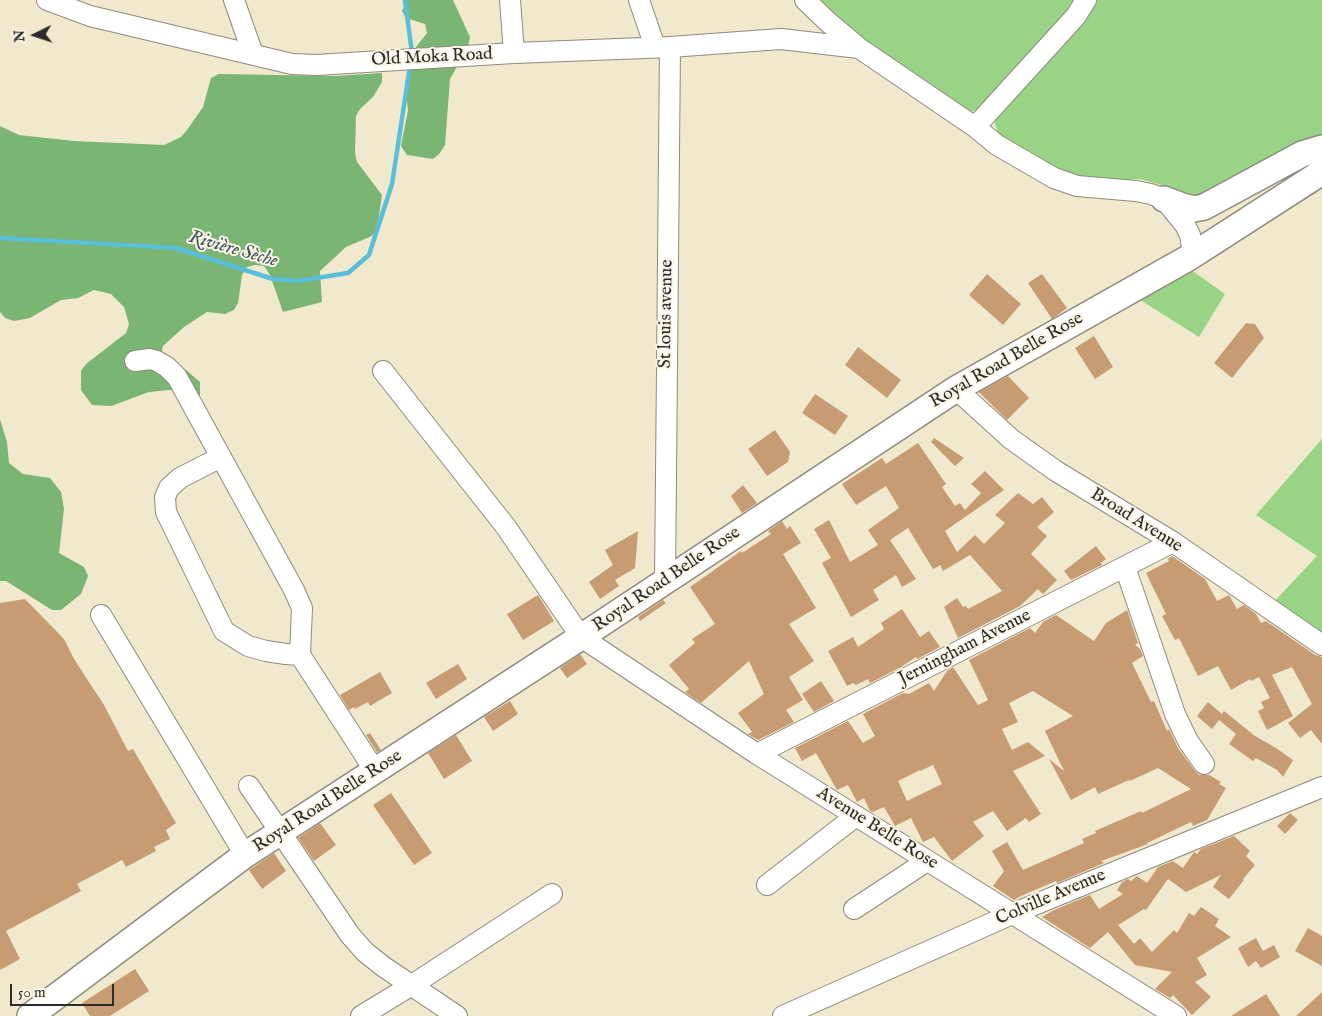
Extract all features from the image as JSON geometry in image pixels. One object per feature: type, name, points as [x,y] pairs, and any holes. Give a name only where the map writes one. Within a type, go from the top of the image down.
[{"type":"main road","points":[[1164,199],[1194,209],[1204,207],[1302,154],[1322,148]]},
{"type":"main road","name":"Royal Road Belle Rose","points":[[40,1014],[245,855],[280,832],[581,637],[956,389],[1190,257],[1322,172]]},
{"type":"street","name":"Old Moka Road","points":[[47,0],[92,8],[292,64],[316,65],[781,39],[859,48]]},
{"type":"street","points":[[234,0],[253,54]]},
{"type":"street","points":[[510,0],[514,53]]},
{"type":"street","name":"St louis avenue","points":[[639,0],[662,47],[665,581]]},
{"type":"street","points":[[804,0],[859,48],[975,127],[997,145],[1054,178],[1077,186],[1136,191],[1164,199],[1185,225],[1190,235],[1192,246],[1190,257]]},
{"type":"street","points":[[975,127],[1076,16],[1086,0]]},
{"type":"street","points":[[135,361],[150,359],[157,361],[177,377],[283,569],[302,608],[300,655],[375,771]]},
{"type":"street","points":[[383,371],[506,527],[581,637]]},
{"type":"street","name":"Broad Avenue","points":[[956,389],[1011,439],[1056,472],[1173,542],[1322,645]]},
{"type":"street","points":[[221,457],[180,478],[169,488],[165,497],[166,512],[224,631],[235,639],[257,648],[300,655]]},
{"type":"street","name":"Jerningham Avenue","points":[[757,754],[1173,542]]},
{"type":"street","points":[[1125,567],[1175,714],[1188,742],[1204,764]]},
{"type":"street","points":[[101,615],[245,855]]},
{"type":"street","name":"Avenue Belle Rose","points":[[581,637],[757,754],[1176,1016]]},
{"type":"street","points":[[249,786],[350,935],[365,952],[457,1016]]},
{"type":"street","name":"Colville Avenue","points":[[783,1016],[1012,914],[1322,787]]},
{"type":"street","points":[[767,885],[856,816]]},
{"type":"street","points":[[854,909],[928,861]]},
{"type":"street","points":[[361,1016],[552,894]]},
{"type":"green space","points":[[407,0],[453,0],[470,37],[468,47],[450,79],[445,145],[433,159],[407,155],[401,146],[408,110],[405,82],[416,47],[427,33],[425,24],[406,18],[402,11]]},
{"type":"green space","points":[[814,0],[1077,0],[982,106],[973,111],[968,111],[864,41]]},
{"type":"green space","points":[[1095,0],[1322,0],[1322,140],[1206,201],[1185,201],[1162,185],[1140,179],[1116,180],[1072,176],[1005,139],[998,133],[995,124],[996,116]]},
{"type":"green space","points":[[382,73],[382,82],[373,97],[360,109],[356,116],[355,153],[357,162],[382,195],[377,229],[372,236],[346,247],[320,271],[322,302],[283,312],[270,275],[264,266],[255,265],[247,267],[242,275],[238,303],[234,310],[225,314],[207,312],[184,327],[163,346],[161,356],[186,370],[200,382],[200,400],[178,391],[169,390],[149,392],[111,406],[92,405],[81,390],[81,371],[86,364],[126,333],[129,324],[124,307],[111,294],[94,290],[78,298],[61,300],[30,318],[14,321],[5,318],[0,312],[0,126],[19,135],[74,141],[164,145],[181,137],[187,130],[203,107],[211,78],[219,74],[336,76]]},
{"type":"green space","points":[[1183,264],[1225,294],[1199,337],[1137,298]]},
{"type":"green space","points":[[0,419],[7,442],[9,463],[23,474],[50,478],[61,492],[64,509],[59,553],[84,567],[88,576],[81,594],[61,610],[52,610],[6,581],[0,581]]},
{"type":"green space","points":[[1322,439],[1322,639],[1271,605],[1317,556],[1256,515]]},
{"type":"building","points":[[987,274],[1021,304],[1003,325],[969,295]]},
{"type":"building","points":[[1042,274],[1067,308],[1052,319],[1028,283]]},
{"type":"building","points":[[1246,323],[1255,324],[1264,338],[1232,378],[1214,363]]},
{"type":"building","points":[[1094,336],[1113,367],[1095,379],[1075,348]]},
{"type":"building","points":[[858,347],[901,380],[887,398],[845,365]]},
{"type":"building","points":[[1008,376],[1029,398],[1007,420],[979,392]]},
{"type":"building","points":[[815,394],[848,416],[835,435],[802,413]]},
{"type":"building","points":[[775,430],[790,452],[788,462],[767,476],[748,449]]},
{"type":"building","points":[[934,438],[964,458],[955,466],[931,442]]},
{"type":"building","points":[[918,443],[946,484],[942,487],[955,506],[960,503],[965,510],[981,493],[971,484],[985,471],[1004,490],[945,531],[957,552],[975,535],[984,544],[1005,523],[995,515],[1018,493],[1033,504],[1042,497],[1054,512],[1037,527],[1047,536],[1031,554],[1057,580],[1043,594],[1038,589],[1020,606],[958,638],[944,607],[957,598],[963,607],[966,606],[968,609],[1002,591],[970,555],[943,571],[941,565],[933,569],[908,528],[890,540],[916,579],[902,587],[896,575],[873,590],[879,600],[851,617],[822,563],[831,558],[814,529],[829,520],[850,562],[878,545],[868,530],[899,508],[886,486],[856,505],[842,484],[882,458],[886,464]]},
{"type":"building","points":[[743,485],[757,503],[742,513],[731,496]]},
{"type":"building","points":[[782,521],[787,529],[790,526],[801,543],[783,554],[816,608],[789,624],[814,661],[789,677],[803,700],[786,710],[794,722],[758,740],[748,734],[752,732],[738,713],[764,694],[749,661],[701,703],[685,692],[689,689],[669,665],[695,643],[692,639],[715,624],[690,587],[741,551],[742,553],[771,534],[768,531]]},
{"type":"building","points":[[638,531],[635,568],[615,580],[619,586],[600,599],[589,582],[613,565],[605,550]]},
{"type":"building","points":[[1096,546],[1106,559],[1101,563],[1102,565],[1071,580],[1064,571]]},
{"type":"building","points":[[1172,556],[1205,579],[1217,601],[1229,595],[1237,609],[1244,605],[1256,614],[1261,623],[1266,621],[1315,655],[1322,657],[1322,744],[1311,730],[1300,738],[1288,723],[1312,704],[1292,667],[1272,675],[1293,716],[1267,730],[1258,711],[1264,708],[1261,702],[1270,698],[1259,677],[1251,681],[1250,679],[1231,690],[1218,666],[1198,676],[1179,638],[1175,640],[1162,616],[1166,614],[1146,573],[1169,561],[1168,559]]},
{"type":"building","points":[[538,595],[554,621],[523,640],[507,614]]},
{"type":"building","points":[[25,599],[64,639],[74,659],[104,705],[128,751],[133,749],[176,823],[166,830],[170,839],[154,847],[156,851],[126,867],[122,860],[77,884],[81,891],[6,931],[20,959],[0,970],[0,603]]},
{"type":"building","points":[[663,600],[666,603],[640,621],[638,617]]},
{"type":"building","points":[[902,609],[920,637],[929,631],[940,647],[917,659],[916,657],[870,683],[868,679],[856,685],[853,683],[847,686],[828,651],[853,637],[858,647],[884,629],[881,623]]},
{"type":"building","points":[[1127,610],[1138,643],[1135,645],[1140,649],[1143,656],[1132,663],[1151,702],[1154,701],[1167,731],[1169,729],[1178,748],[1199,775],[1209,775],[1221,782],[1219,784],[1226,788],[1207,820],[1193,826],[1191,822],[1148,844],[1101,861],[1104,863],[1057,883],[1056,881],[1014,900],[993,886],[1004,871],[992,851],[1007,842],[1023,870],[1084,843],[1082,839],[1096,833],[1095,831],[1141,811],[1142,813],[1191,789],[1158,768],[1098,794],[1095,787],[1071,800],[1049,759],[1064,771],[1045,731],[1073,716],[1033,691],[1009,703],[1018,722],[1002,729],[1012,750],[1028,742],[1045,756],[1013,771],[1041,814],[1029,822],[1026,818],[1007,831],[993,811],[973,822],[984,836],[952,861],[934,837],[923,842],[911,818],[895,826],[884,807],[873,812],[870,811],[864,798],[857,802],[848,785],[837,790],[816,753],[802,761],[795,748],[848,721],[863,743],[875,736],[863,714],[903,693],[909,694],[929,683],[934,691],[947,671],[953,667],[978,705],[988,700],[969,660],[1030,628],[1035,633],[1043,622],[1056,615],[1094,641],[1106,623]],"holes":[[[933,765],[942,784],[907,801],[898,781]]]},
{"type":"building","points":[[580,654],[587,664],[567,678],[560,668]]},
{"type":"building","points":[[458,664],[467,679],[436,699],[426,683]]},
{"type":"building","points":[[380,672],[392,693],[370,706],[368,702],[349,710],[340,695]]},
{"type":"building","points":[[821,681],[834,701],[814,712],[802,694]]},
{"type":"building","points":[[510,701],[518,714],[493,731],[484,717]]},
{"type":"building","points":[[1208,702],[1222,714],[1224,711],[1255,736],[1293,760],[1283,777],[1277,770],[1256,758],[1253,761],[1229,744],[1236,734],[1219,720],[1212,729],[1197,716]]},
{"type":"building","points":[[370,733],[381,750],[377,752],[366,735]]},
{"type":"building","points":[[456,735],[472,761],[444,779],[428,753]]},
{"type":"building","points":[[391,793],[432,853],[414,865],[373,805]]},
{"type":"building","points":[[1290,813],[1298,820],[1285,834],[1277,826]]},
{"type":"building","points":[[320,823],[336,845],[314,861],[298,838]]},
{"type":"building","points":[[1234,836],[1250,851],[1246,856],[1255,865],[1229,899],[1213,887],[1221,875],[1186,892],[1168,879],[1146,910],[1144,909],[1118,925],[1134,944],[1140,938],[1152,952],[1174,930],[1177,933],[1189,913],[1194,916],[1201,907],[1219,919],[1215,926],[1231,937],[1197,958],[1207,975],[1195,982],[1211,997],[1192,1015],[1173,995],[1170,998],[1155,989],[1172,972],[1135,965],[1108,932],[1090,948],[1042,917],[1090,895],[1099,909],[1123,894],[1117,890],[1122,882],[1128,879],[1131,881],[1137,876],[1147,883],[1158,867],[1173,861],[1183,868],[1194,852],[1197,854],[1201,849]]},
{"type":"building","points":[[274,853],[286,871],[262,889],[249,870]]},
{"type":"building","points":[[1308,928],[1322,936],[1322,966],[1295,951]]},
{"type":"building","points":[[1256,938],[1263,951],[1274,945],[1280,957],[1261,968],[1256,961],[1248,967],[1238,948]]},
{"type":"building","points":[[135,969],[149,991],[110,1016],[90,1016],[82,1003]]},
{"type":"building","points":[[1322,992],[1322,1016],[1296,1016]]},
{"type":"building","points":[[1266,994],[1280,1016],[1231,1016]]},
{"type":"waterway","name":"Rivière Sèche","points":[[405,0],[412,53]]},
{"type":"waterway","name":"Rivière Sèche","points":[[0,238],[176,248],[273,279],[298,281],[348,273],[369,255],[392,184],[410,66]]}]
